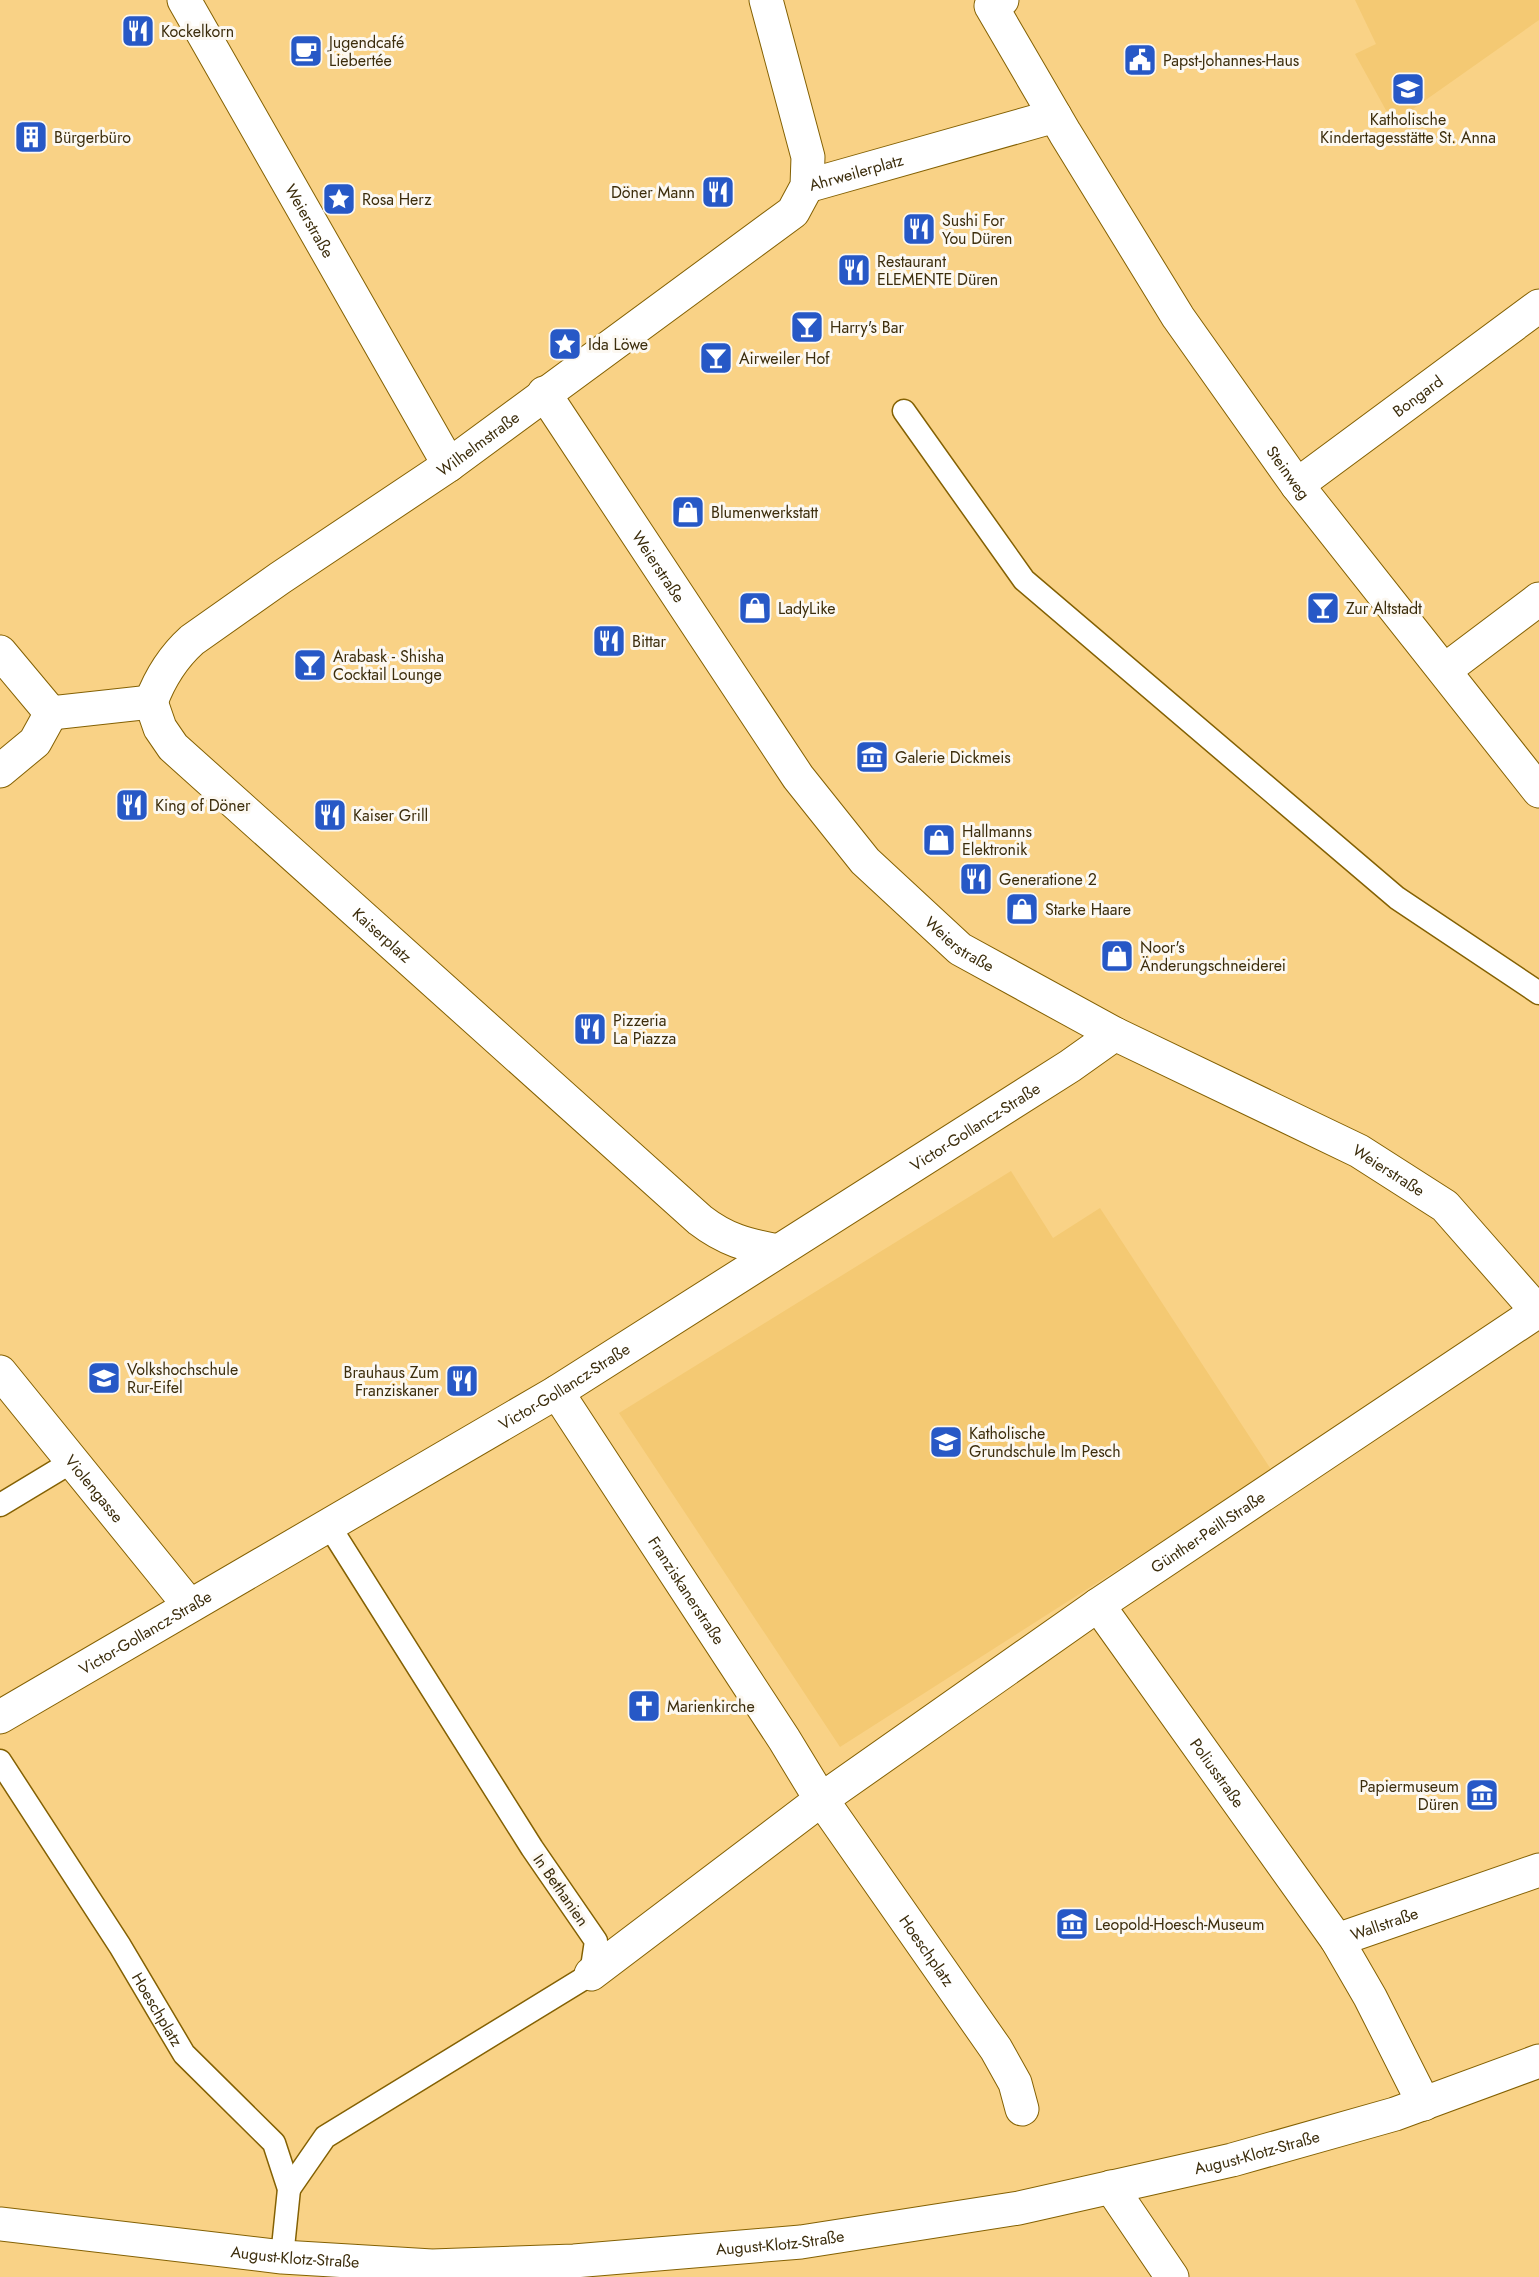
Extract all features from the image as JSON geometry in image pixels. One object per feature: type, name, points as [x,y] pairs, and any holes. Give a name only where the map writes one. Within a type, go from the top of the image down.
[{"type":"street","name":"Weierstraße","points":[[184,0],[448,465]]},
{"type":"street","name":"Ahrweilerplatz","points":[[766,0],[808,157],[807,186],[1060,125]]},
{"type":"street","points":[[1002,0],[991,6],[1060,125]]},
{"type":"street","name":"Steinweg","points":[[1060,125],[1178,317],[1297,485],[1539,791]]},
{"type":"street","name":"Wilhelmstraße","points":[[151,702],[164,672],[192,640],[448,465],[793,212],[807,186]]},
{"type":"street","name":"Bongard","points":[[1297,485],[1539,306]]},
{"type":"street","name":"Weierstraße","points":[[544,393],[798,777],[865,861],[960,949],[1116,1034],[1359,1151],[1445,1206],[1538,1312]]},
{"type":"street","points":[[1445,670],[1539,599]]},
{"type":"street","points":[[0,652],[51,713]]},
{"type":"street","points":[[51,713],[151,702]]},
{"type":"street","name":"Kaiserplatz","points":[[151,702],[160,728],[173,747],[699,1220],[719,1234],[747,1245],[778,1251]]},
{"type":"street","points":[[0,771],[35,742],[51,713]]},
{"type":"street","name":"Victor-Gollancz-Straße","points":[[0,1717],[557,1392],[1070,1066],[1116,1034]]},
{"type":"street","name":"Günther-Peill-Straße","points":[[819,1795],[882,1757],[1098,1605],[1538,1312]]},
{"type":"street","name":"Violengasse","points":[[0,1372],[189,1605]]},
{"type":"street","name":"Franziskanerstraße","points":[[557,1392],[819,1795]]},
{"type":"street","name":"Poliusstraße","points":[[1098,1605],[1337,1940]]},
{"type":"street","points":[[591,1974],[819,1795]]},
{"type":"street","name":"Hoeschplatz","points":[[819,1795],[996,2049],[1015,2083],[1022,2109]]},
{"type":"street","name":"Wallstraße","points":[[1424,2104],[1370,1998],[1337,1940],[1539,1870]]},
{"type":"street","name":"August-Klotz-Straße","points":[[0,2224],[282,2257],[432,2265],[573,2269],[801,2242],[1019,2208],[1232,2160],[1395,2114],[1539,2061]]},
{"type":"street","points":[[1111,2187],[1172,2277]]},
{"type":"lane","points":[[904,411],[1024,580],[1397,898],[1539,993]]},
{"type":"lane","points":[[0,1505],[73,1461]]},
{"type":"lane","name":"In Bethanien","points":[[328,1524],[532,1848],[596,1941],[591,1974]]},
{"type":"lane","name":"Hoeschplatz","points":[[0,1761],[120,1946],[184,2054],[274,2143],[289,2190],[282,2257]]},
{"type":"lane","points":[[289,2190],[325,2137],[591,1974]]},
{"type":"shaded area","name":"Katholische Kindertagesstätte St. Anna","points":[[1355,0],[1539,0],[1539,20],[1393,123],[1355,54],[1376,44]]},
{"type":"shaded area","name":"Katholische Grundschule Im Pesch","points":[[1011,1171],[1053,1238],[1100,1208],[1272,1471],[840,1747],[619,1413]]},
{"type":"place","name":"Kockelkorn","points":[[138,31]]},
{"type":"place","name":"Jugendcafé Liebertée","points":[[306,51]]},
{"type":"place","name":"Papst-Johannes-Haus","points":[[1140,60]]},
{"type":"place","name":"Katholische Kindertagesstätte St. Anna","points":[[1408,89]]},
{"type":"place","name":"Bürgerbüro","points":[[31,137]]},
{"type":"place","name":"Döner Mann","points":[[718,192]]},
{"type":"place","name":"Rosa Herz","points":[[339,199]]},
{"type":"place","name":"Sushi For You Düren","points":[[919,229]]},
{"type":"place","name":"Restaurant ELEMENTE Düren","points":[[854,270]]},
{"type":"place","name":"Harry's Bar","points":[[807,327]]},
{"type":"place","name":"Ida Löwe","points":[[565,344]]},
{"type":"place","name":"Airweiler Hof","points":[[716,358]]},
{"type":"place","name":"Blumenwerkstatt","points":[[688,512]]},
{"type":"place","name":"LadyLike","points":[[755,608]]},
{"type":"place","name":"Zur Altstadt","points":[[1323,608]]},
{"type":"place","name":"Bittar","points":[[609,641]]},
{"type":"place","name":"Arabask - Shisha Cocktail Lounge","points":[[310,665]]},
{"type":"place","name":"Galerie Dickmeis","points":[[872,757]]},
{"type":"place","name":"King of Döner","points":[[132,805]]},
{"type":"place","name":"Kaiser Grill","points":[[330,815]]},
{"type":"place","name":"Hallmanns Elektronik","points":[[939,840]]},
{"type":"place","name":"Generatione 2","points":[[976,879]]},
{"type":"place","name":"Starke Haare","points":[[1022,909]]},
{"type":"place","name":"Noor's Änderungschneiderei","points":[[1117,956]]},
{"type":"place","name":"Pizzeria La Piazza","points":[[590,1029]]},
{"type":"place","name":"Volkshochschule Rur-Eifel","points":[[104,1378]]},
{"type":"place","name":"Brauhaus Zum Franziskaner","points":[[462,1381]]},
{"type":"place","name":"Katholische Grundschule Im Pesch","points":[[946,1442]]},
{"type":"place","name":"Marienkirche","points":[[644,1706]]},
{"type":"place","name":"Papiermuseum Düren","points":[[1482,1795]]},
{"type":"place","name":"Leopold-Hoesch-Museum","points":[[1072,1924]]}]
